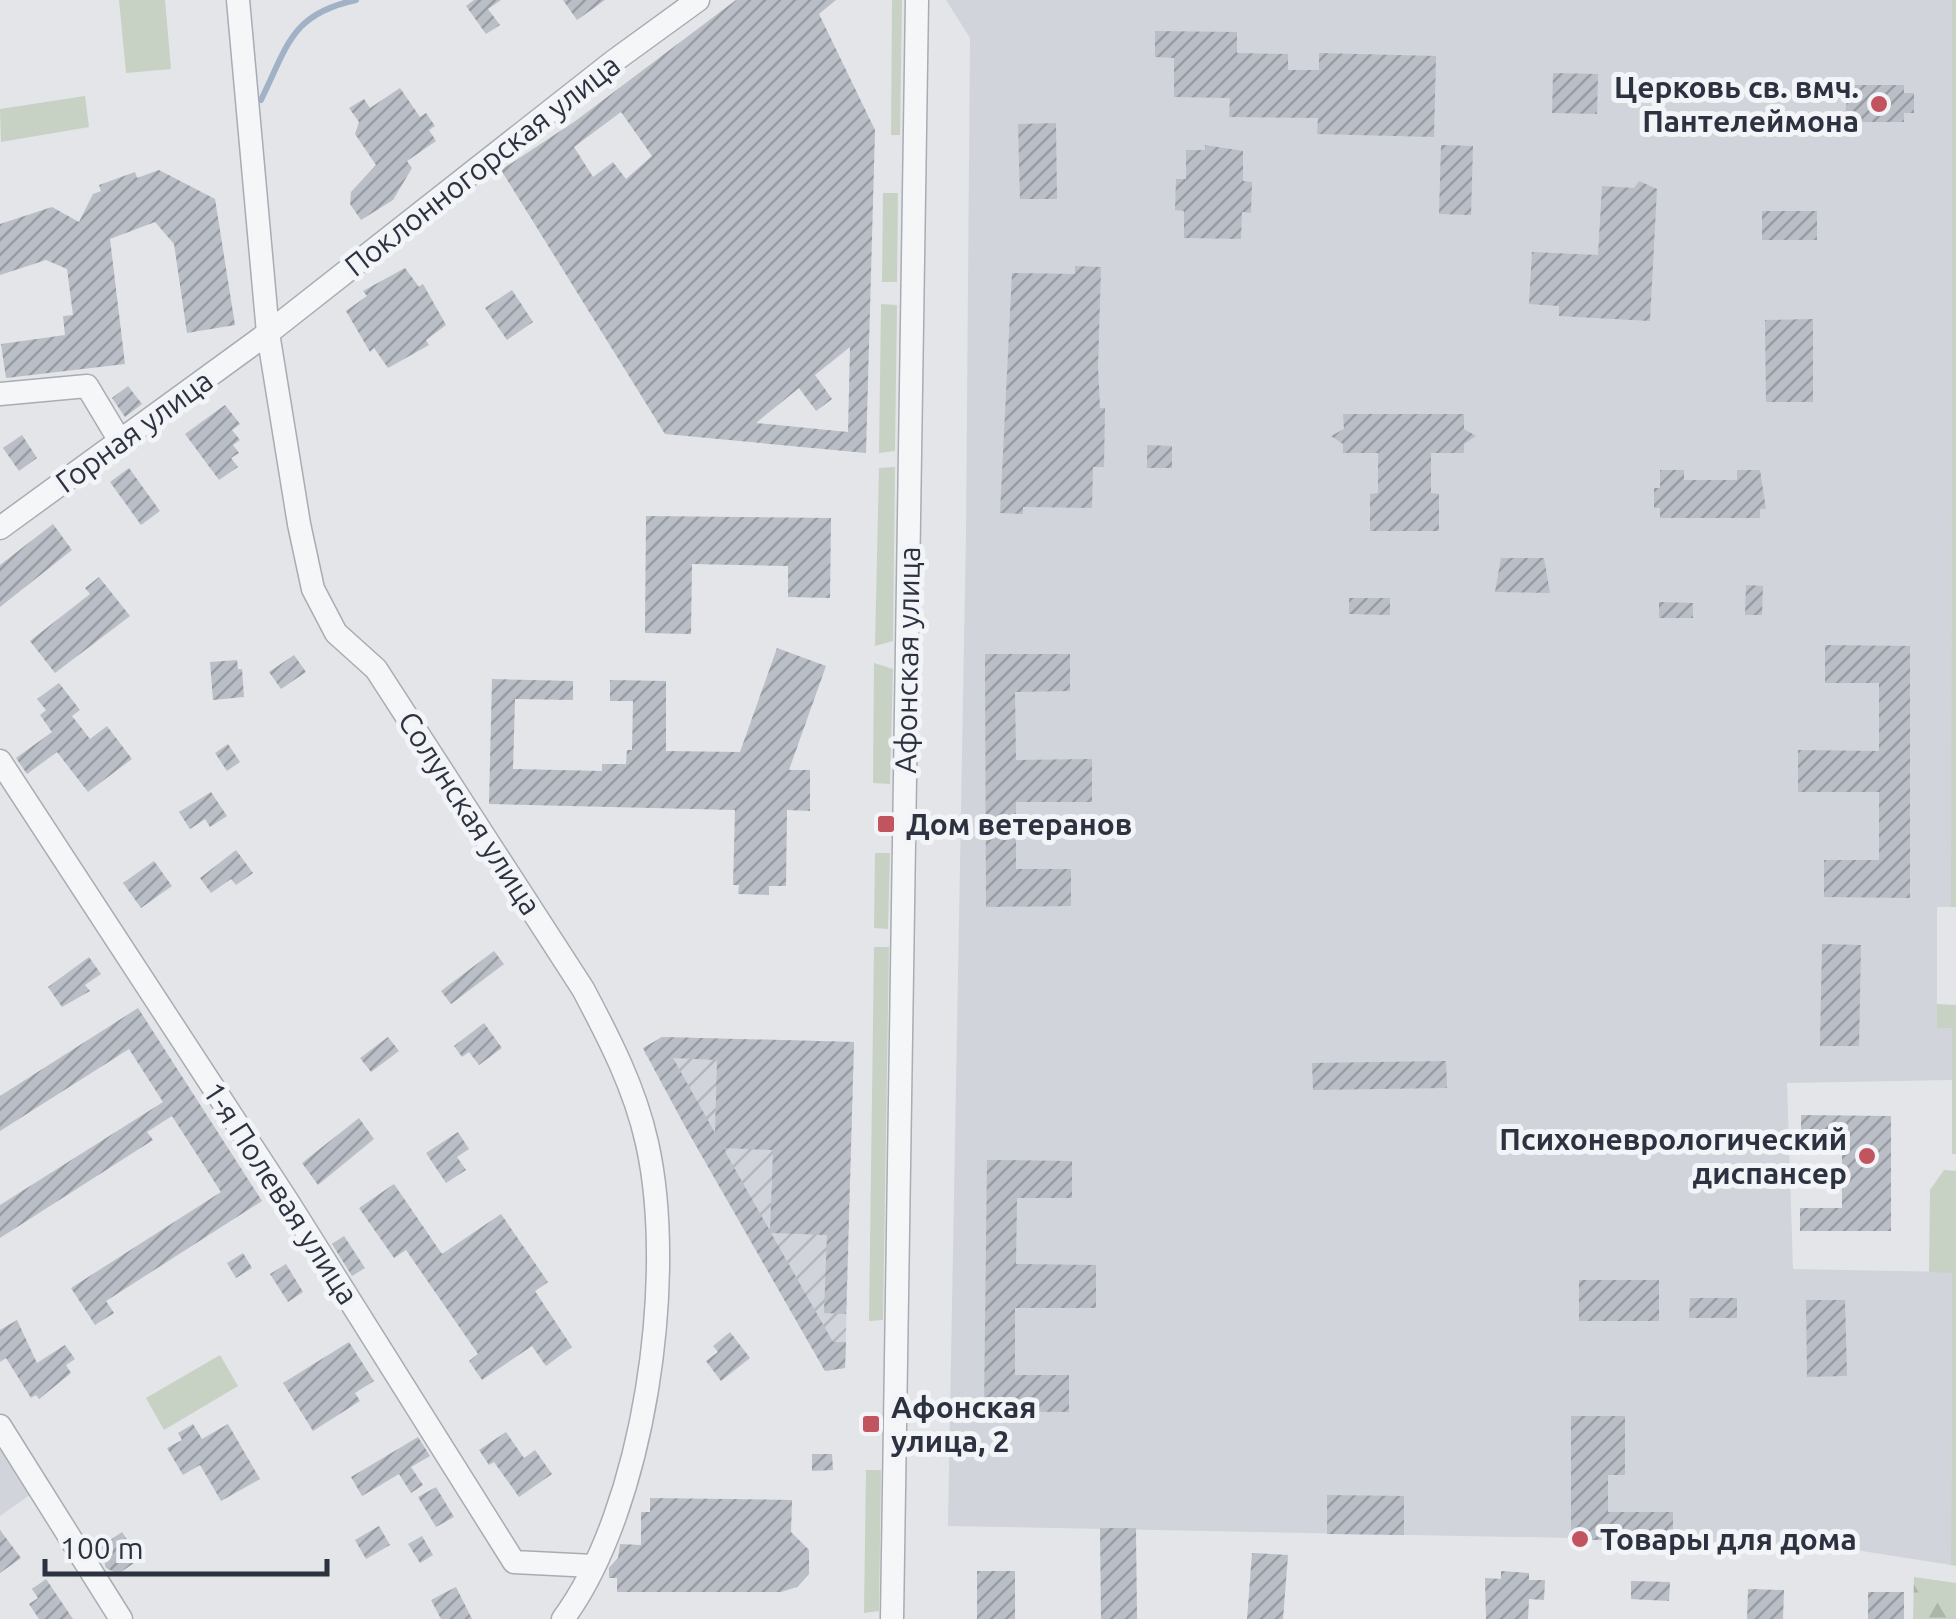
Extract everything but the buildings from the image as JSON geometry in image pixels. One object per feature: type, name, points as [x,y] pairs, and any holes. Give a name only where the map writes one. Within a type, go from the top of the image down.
[{"type":"street","name":"Солунская улица","points":[[238,0],[268,334],[313,588],[336,633],[376,669],[583,989],[612,1044],[648,1145],[658,1253],[652,1352],[626,1485],[593,1566],[563,1619]]},
{"type":"street","name":"Поклонногорская улица","points":[[268,334],[614,61],[698,0]]},
{"type":"street","name":"Афонская улица","points":[[892,1619],[917,0]]},
{"type":"street","name":"Горная улица","points":[[0,528],[268,334]]},
{"type":"street","points":[[0,394],[86,386],[120,441]]},
{"type":"street","name":"1-я Полевая улица","points":[[0,761],[288,1202],[514,1562],[593,1566]]},
{"type":"street","points":[[0,1426],[121,1619]]},
{"type":"shaded area","points":[[946,0],[1952,0],[1951,907],[1937,907],[1937,1027],[1952,1028],[1952,1080],[1787,1083],[1793,1269],[1952,1272],[1951,1565],[1843,1548],[1673,1540],[948,1526],[966,533],[970,38]]},
{"type":"shaded area","points":[[662,1037],[854,1042],[845,1368],[825,1371],[687,1130],[643,1049]]},
{"type":"shaded area","points":[[0,1445],[34,1492],[0,1516]]},
{"type":"green space","points":[[119,0],[165,0],[171,69],[126,73]]},
{"type":"green space","points":[[892,0],[902,0],[900,135],[891,135]]},
{"type":"green space","points":[[1952,0],[1956,0],[1956,907],[1951,907]]},
{"type":"green space","points":[[85,96],[89,127],[1,142],[0,109]]},
{"type":"green space","points":[[883,193],[898,193],[897,282],[882,282]]},
{"type":"green space","points":[[881,304],[897,305],[895,451],[879,453]]},
{"type":"green space","points":[[895,467],[893,641],[875,646],[879,468]]},
{"type":"green space","points":[[874,663],[893,669],[890,784],[873,783]]},
{"type":"green space","points":[[875,853],[890,853],[888,929],[874,928]]},
{"type":"green space","points":[[874,947],[889,947],[883,1320],[869,1321]]},
{"type":"green space","points":[[1937,1004],[1956,1005],[1956,1154],[1952,1154],[1952,1028],[1937,1028]]},
{"type":"green space","points":[[1944,1170],[1956,1171],[1956,1566],[1951,1565],[1952,1273],[1929,1272],[1930,1190]]},
{"type":"green space","points":[[220,1355],[238,1386],[164,1430],[146,1398]]},
{"type":"green space","points":[[866,1470],[881,1470],[879,1611],[864,1613]]},
{"type":"green space","points":[[1914,1577],[1956,1583],[1956,1619],[1913,1619]]},
{"type":"waterway","points":[[261,100],[286,48],[304,23],[334,6],[356,0]]},
{"type":"place","name":"Церковь св. вмч. Пантелеймона","points":[[1879,104]]},
{"type":"place","name":"Дом ветеранов","points":[[886,824]]},
{"type":"place","name":"Психоневрологический диспансер","points":[[1867,1156]]},
{"type":"place","name":"Афонская улица, 2","points":[[871,1424]]},
{"type":"place","name":"Товары для дома","points":[[1580,1539]]}]
